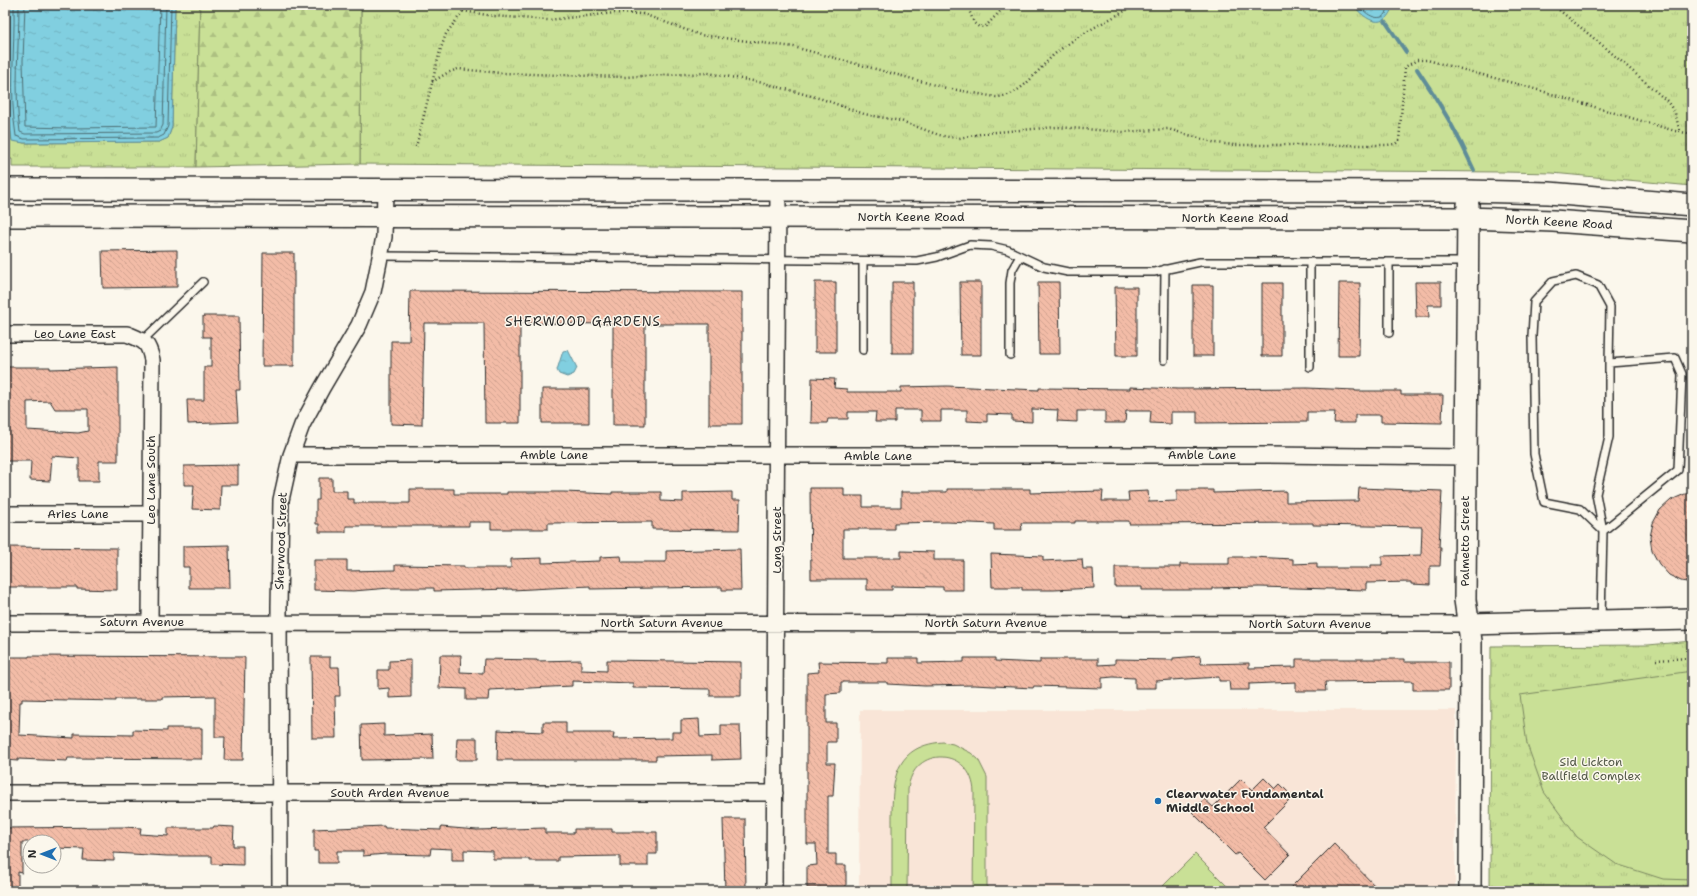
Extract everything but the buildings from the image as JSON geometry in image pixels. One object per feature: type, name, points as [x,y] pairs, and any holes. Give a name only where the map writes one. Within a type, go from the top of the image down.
[{"type":"main road","points":[[5,189],[1468,191],[1549,193],[1692,205]]},
{"type":"main road","name":"Palmetto Street","points":[[1468,191],[1465,600],[1471,641],[1472,727],[1470,891]]},
{"type":"main road","name":"North Keene Road","points":[[5,216],[1468,218],[1553,221],[1692,231]]},
{"type":"main road","name":"North Saturn Avenue","points":[[1468,624],[1692,619]]},
{"type":"street","name":"Sherwood Street","points":[[280,891],[279,623],[281,500],[291,455],[302,425],[318,394],[359,325],[373,292],[381,256],[385,189]]},
{"type":"street","name":"Long Street","points":[[774,891],[778,190]]},
{"type":"street","name":"Leo Lane East","points":[[5,334],[127,334],[143,340]]},
{"type":"street","name":"Leo Lane South","points":[[143,340],[149,347],[152,360],[150,622]]},
{"type":"street","name":"Amble Lane","points":[[291,455],[1267,455],[1466,457]]},
{"type":"street","name":"Aries Lane","points":[[5,514],[150,514]]},
{"type":"street","name":"Saturn Avenue","points":[[5,623],[279,623]]},
{"type":"street","name":"North Saturn Avenue","points":[[279,623],[1468,624]]},
{"type":"street","name":"South Arden Avenue","points":[[5,792],[775,793]]},
{"type":"lane","points":[[381,256],[751,258],[778,261],[917,261],[937,257],[970,245],[991,246],[1008,250],[1044,267],[1068,272],[1154,272],[1200,262],[1467,262]]},
{"type":"lane","points":[[1010,355],[1010,283],[1012,270],[1020,256]]},
{"type":"lane","points":[[863,261],[863,350]]},
{"type":"lane","points":[[1310,262],[1310,366]]},
{"type":"lane","points":[[1389,262],[1389,333]]},
{"type":"lane","points":[[1164,360],[1165,269]]},
{"type":"lane","points":[[1601,621],[1603,531],[1596,494],[1609,437],[1610,307],[1598,285],[1576,276],[1554,281],[1534,302],[1532,336],[1534,454],[1544,502],[1580,509],[1603,531]]},
{"type":"lane","points":[[143,340],[203,282]]},
{"type":"lane","points":[[1603,531],[1678,470],[1682,374],[1675,358],[1609,363]]},
{"type":"path","points":[[460,5],[464,11],[493,16],[548,20],[615,13],[643,14],[700,35],[794,47],[946,88],[996,97],[1004,97],[1011,94],[1031,78],[1056,53],[1075,39],[1136,5]]},
{"type":"path","points":[[967,5],[974,23],[979,27],[986,26],[1006,5]]},
{"type":"path","points":[[1553,5],[1602,44],[1667,101],[1675,113],[1680,132]]},
{"type":"path","points":[[416,146],[440,51],[446,34],[464,11]]},
{"type":"path","points":[[432,82],[446,73],[458,69],[501,73],[623,77],[696,72],[721,74],[764,83],[864,114],[901,120],[939,135],[959,138],[985,133],[1057,127],[1124,132],[1168,129],[1216,143],[1234,145],[1387,145],[1395,144],[1399,141],[1405,67],[1417,60],[1427,60],[1680,132],[1692,134]]},
{"type":"path","points":[[1656,660],[1689,658],[1692,660]]},
{"type":"shaded area","name":"Clearwater Fundamental Middle School","points":[[860,710],[1456,710],[1455,891],[859,891]]},
{"type":"green space","points":[[5,5],[10,5],[9,119],[12,140],[24,143],[159,142],[168,138],[172,127],[175,5],[200,5],[196,167],[12,167],[12,159],[5,159]]},
{"type":"green space","points":[[200,5],[361,5],[360,164],[196,167]]},
{"type":"green space","points":[[361,5],[1692,5],[1692,186],[1552,173],[1504,172],[360,164]]},
{"type":"green space","name":"Sid Lickton Ballfield Complex","points":[[1692,641],[1692,891],[1490,891],[1491,646],[1648,645]]},
{"type":"green space","points":[[1692,671],[1692,880],[1663,879],[1616,864],[1577,837],[1544,792],[1527,744],[1520,695]]},
{"type":"green space","points":[[943,742],[953,744],[971,753],[978,759],[987,777],[987,891],[973,891],[974,793],[971,778],[964,767],[954,760],[942,757],[930,759],[920,765],[912,775],[908,790],[907,891],[892,891],[892,811],[894,782],[898,770],[904,760],[913,751],[926,745]]},
{"type":"green space","points":[[1195,854],[1232,891],[1158,891]]},
{"type":"water","points":[[10,5],[175,5],[172,127],[168,138],[159,142],[24,143],[12,141],[9,119]]},
{"type":"water","points":[[1353,5],[1393,5],[1390,13],[1385,19],[1375,21],[1364,16]]},
{"type":"water","points":[[568,350],[577,368],[574,374],[567,377],[559,374],[557,370],[563,351]]},
{"type":"waterway","points":[[1385,21],[1406,52]]},
{"type":"waterway","points":[[1417,69],[1448,118],[1474,170]]},
{"type":"place","name":"Clearwater Fundamental Middle School","points":[[1158,801]]},
{"type":"district","name":"SHERWOOD GARDENS","points":[[583,321]]}]
